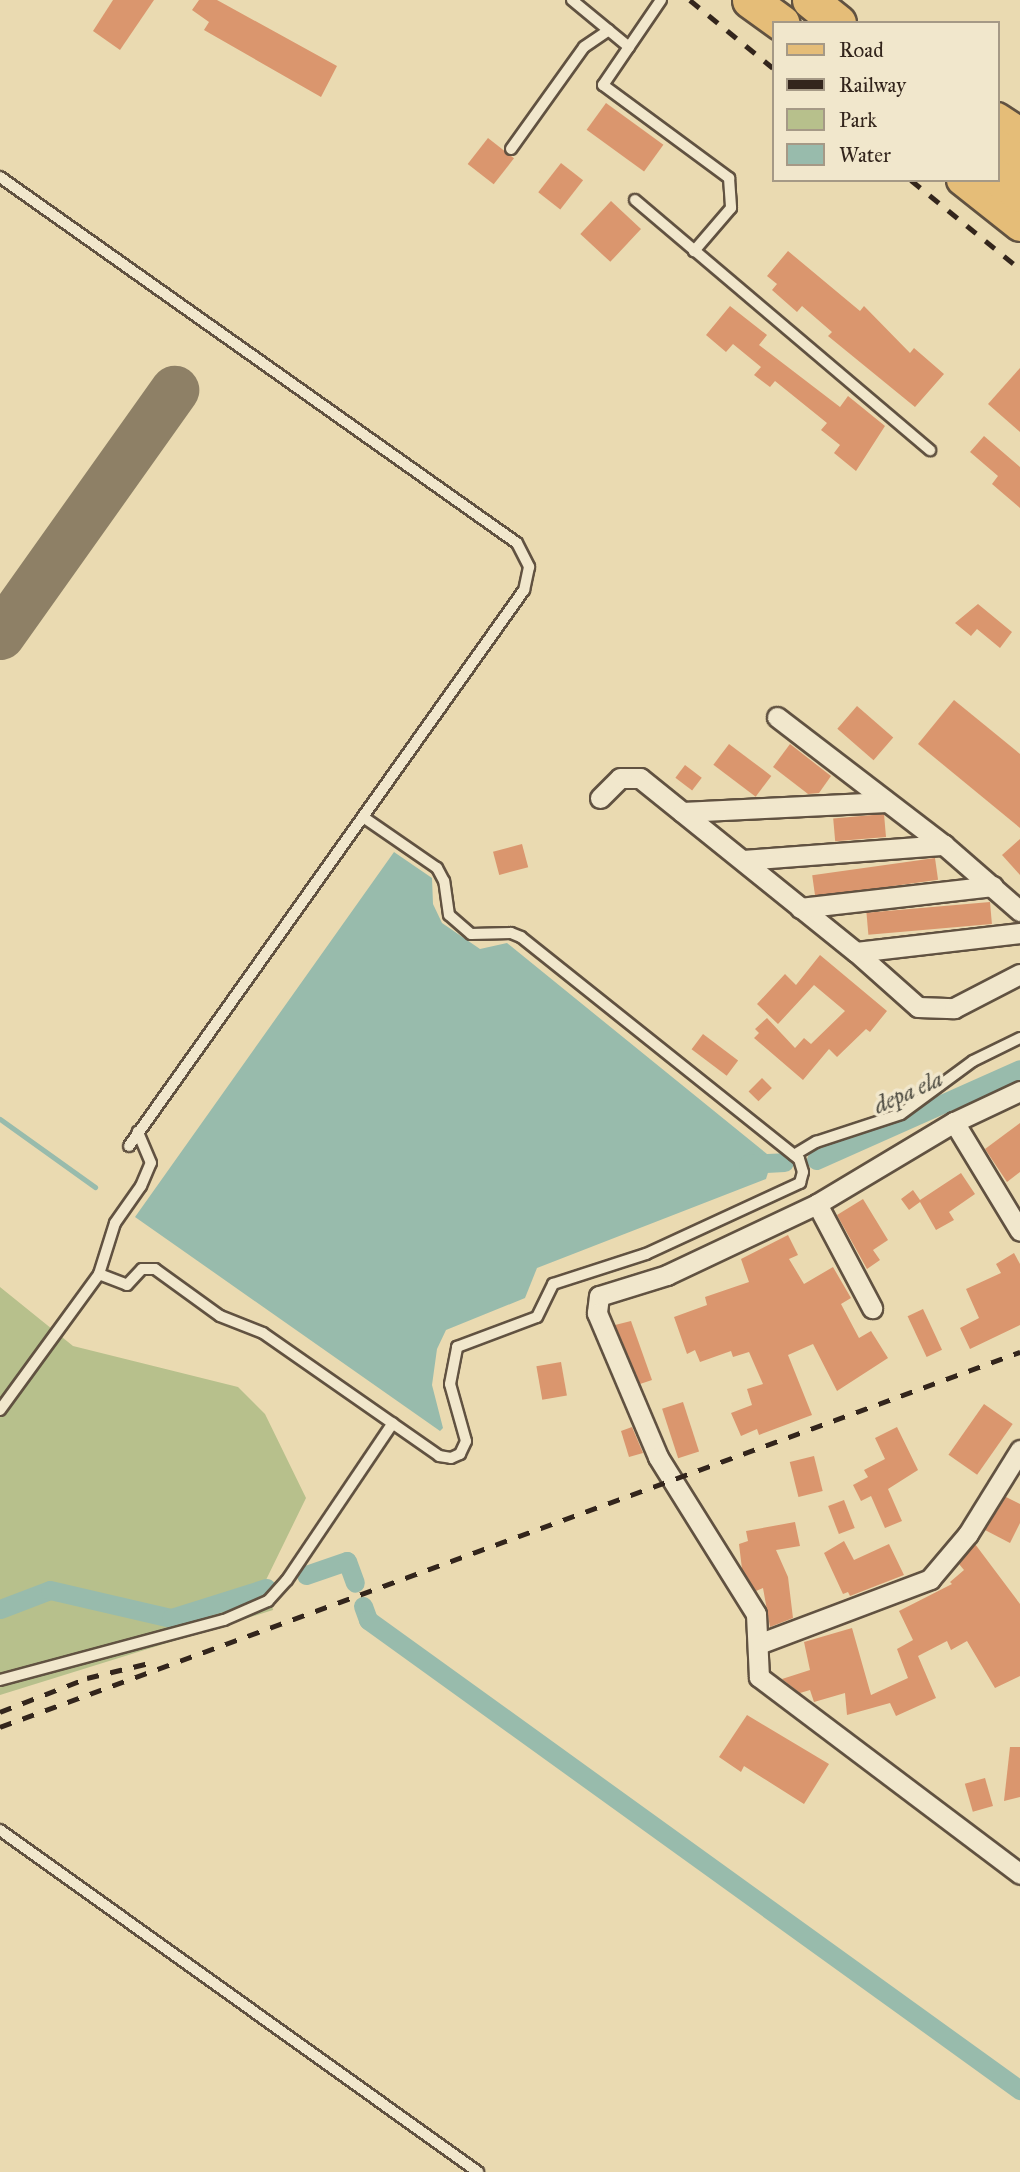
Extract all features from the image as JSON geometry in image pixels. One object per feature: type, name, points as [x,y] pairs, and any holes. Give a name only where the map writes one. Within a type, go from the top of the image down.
[{"type":"highway","points":[[750,0],[779,21]]},
{"type":"highway","points":[[810,0],[836,21]]},
{"type":"highway","points":[[999,148],[1020,164]]},
{"type":"highway","points":[[999,178],[1020,194]]},
{"type":"main road","points":[[750,0],[774,21]]},
{"type":"main road","points":[[820,0],[852,21]]},
{"type":"main road","points":[[999,119],[1020,133]]},
{"type":"main road","points":[[965,182],[1020,226]]},
{"type":"street","points":[[777,717],[944,845],[1020,911]]},
{"type":"street","points":[[600,798],[620,778],[640,778],[856,952],[918,1007],[954,1008],[1020,974]]},
{"type":"street","points":[[682,812],[887,802]]},
{"type":"street","points":[[743,860],[944,845]]},
{"type":"street","points":[[800,908],[993,886]]},
{"type":"street","points":[[856,952],[1020,933]]},
{"type":"street","points":[[1020,1091],[954,1122],[817,1204],[667,1275],[599,1296],[597,1313],[658,1457],[756,1614],[761,1643],[759,1677],[1020,1874]]},
{"type":"street","points":[[954,1122],[1020,1231]]},
{"type":"street","points":[[817,1204],[872,1308]]},
{"type":"street","points":[[761,1643],[930,1579],[968,1534],[1020,1450]]},
{"type":"lane","points":[[572,0],[629,47]]},
{"type":"lane","points":[[661,0],[604,85],[729,178],[731,208],[694,251]]},
{"type":"lane","points":[[511,149],[584,47],[609,30]]},
{"type":"lane","points":[[0,177],[517,543],[526,556],[529,567],[524,590],[129,1146]]},
{"type":"lane","points":[[635,200],[930,450]]},
{"type":"lane","points":[[99,1274],[127,1285],[142,1269],[155,1269],[220,1316],[263,1333],[439,1456],[460,1454],[466,1441],[450,1384],[457,1347],[537,1317],[553,1284],[646,1254],[796,1187],[803,1172],[794,1155],[520,937],[511,933],[471,934],[449,915],[444,881],[437,868],[363,817]]},
{"type":"lane","points":[[794,1155],[816,1142],[901,1114],[973,1061],[1020,1038]]},
{"type":"lane","points":[[0,1410],[99,1274],[115,1223],[141,1186],[151,1163],[138,1132]]},
{"type":"lane","points":[[0,1680],[224,1620],[268,1601],[287,1580],[393,1423]]},
{"type":"lane","points":[[0,1830],[478,2172]]},
{"type":"green space","points":[[0,1287],[73,1346],[238,1387],[265,1414],[306,1498],[266,1580],[273,1610],[0,1695]]},
{"type":"water","points":[[394,852],[432,878],[433,904],[442,923],[480,949],[507,943],[767,1154],[771,1163],[766,1179],[537,1268],[525,1298],[446,1330],[437,1349],[432,1385],[443,1428],[440,1431],[135,1217]]},
{"type":"building","points":[[113,0],[154,0],[120,50],[93,31]]},
{"type":"building","points":[[199,0],[217,0],[337,66],[321,97],[204,30],[209,22],[192,10]]},
{"type":"building","points":[[606,103],[663,145],[644,171],[587,130]]},
{"type":"building","points":[[488,138],[514,158],[494,184],[468,164]]},
{"type":"building","points":[[561,163],[583,180],[560,209],[538,192]]},
{"type":"building","points":[[611,201],[641,229],[610,262],[580,234]]},
{"type":"building","points":[[788,251],[860,311],[864,306],[910,353],[914,348],[944,374],[915,407],[828,336],[832,332],[802,306],[797,312],[772,290],[777,284],[767,276]]},
{"type":"building","points":[[730,306],[767,335],[759,345],[840,407],[848,396],[885,426],[856,471],[834,453],[840,445],[821,430],[827,423],[775,381],[770,387],[754,375],[761,367],[733,344],[726,352],[706,335]]},
{"type":"building","points":[[1020,368],[1020,432],[988,404]]},
{"type":"building","points":[[984,436],[1020,467],[1020,508],[992,484],[998,476],[970,452]]},
{"type":"building","points":[[978,604],[1012,632],[1000,648],[977,629],[971,636],[955,623]]},
{"type":"building","points":[[954,700],[1020,754],[1020,828],[918,744]]},
{"type":"building","points":[[857,706],[893,737],[874,760],[837,729]]},
{"type":"building","points":[[729,744],[771,776],[756,797],[713,765]]},
{"type":"building","points":[[790,744],[831,776],[819,793],[808,794],[773,767]]},
{"type":"building","points":[[685,765],[702,778],[692,790],[675,778]]},
{"type":"building","points":[[884,814],[886,837],[835,841],[833,818]]},
{"type":"building","points":[[1020,839],[1020,875],[1002,855]]},
{"type":"building","points":[[522,844],[528,867],[499,875],[493,852]]},
{"type":"building","points":[[935,858],[938,880],[815,897],[812,875]]},
{"type":"building","points":[[990,902],[992,924],[868,935],[866,913]]},
{"type":"building","points":[[820,955],[887,1011],[870,1032],[866,1029],[837,1057],[829,1049],[803,1080],[754,1038],[759,1033],[755,1029],[767,1018],[795,1048],[804,1038],[811,1044],[845,1011],[814,985],[778,1024],[757,1004],[785,974],[796,985]]},
{"type":"building","points":[[703,1034],[738,1060],[727,1076],[692,1049]]},
{"type":"building","points":[[762,1078],[772,1088],[758,1101],[749,1091]]},
{"type":"building","points":[[1020,1123],[1020,1172],[1007,1182],[985,1149]]},
{"type":"building","points":[[961,1173],[975,1194],[949,1212],[954,1220],[936,1230],[920,1202],[909,1210],[901,1199],[913,1190],[920,1200]]},
{"type":"building","points":[[863,1199],[888,1240],[873,1250],[880,1260],[867,1269],[837,1215]]},
{"type":"building","points":[[788,1235],[798,1255],[789,1259],[804,1284],[833,1267],[851,1298],[841,1304],[859,1338],[871,1331],[888,1358],[837,1391],[813,1344],[788,1355],[812,1415],[759,1435],[757,1429],[741,1436],[731,1413],[752,1405],[747,1389],[763,1384],[749,1352],[733,1357],[731,1351],[700,1362],[695,1350],[687,1354],[674,1317],[707,1305],[705,1297],[749,1282],[741,1259]]},
{"type":"building","points":[[1014,1253],[1020,1264],[1020,1325],[970,1349],[960,1328],[979,1318],[966,1289],[1001,1273],[996,1264]]},
{"type":"building","points":[[923,1309],[942,1350],[927,1357],[908,1316]]},
{"type":"building","points":[[631,1321],[652,1380],[640,1384],[615,1325]]},
{"type":"building","points":[[561,1362],[567,1395],[542,1400],[536,1366]]},
{"type":"building","points":[[683,1402],[699,1451],[678,1458],[662,1409]]},
{"type":"building","points":[[984,1404],[1013,1424],[977,1475],[948,1455]]},
{"type":"building","points":[[632,1427],[643,1453],[629,1457],[621,1431]]},
{"type":"building","points":[[897,1427],[918,1470],[888,1489],[902,1521],[885,1528],[871,1496],[861,1501],[853,1485],[868,1477],[864,1470],[885,1459],[875,1438]]},
{"type":"building","points":[[814,1456],[823,1491],[798,1497],[790,1462]]},
{"type":"building","points":[[1006,1497],[1020,1504],[1020,1523],[1010,1543],[985,1530]]},
{"type":"building","points":[[844,1500],[855,1528],[839,1534],[828,1506]]},
{"type":"building","points":[[795,1522],[800,1546],[776,1550],[788,1577],[793,1618],[770,1627],[763,1588],[756,1591],[742,1569],[739,1544],[748,1541],[746,1531]]},
{"type":"building","points":[[844,1541],[854,1560],[889,1544],[904,1575],[850,1596],[848,1592],[843,1594],[824,1553]]},
{"type":"building","points":[[975,1544],[1020,1604],[1020,1676],[995,1688],[967,1641],[951,1650],[947,1641],[918,1656],[936,1698],[896,1716],[890,1703],[847,1715],[845,1693],[814,1702],[810,1690],[800,1693],[782,1679],[810,1670],[804,1642],[852,1628],[871,1695],[908,1678],[897,1649],[913,1640],[899,1611],[952,1584],[950,1582],[964,1570],[959,1564]]},
{"type":"building","points":[[747,1715],[829,1764],[804,1804],[744,1766],[741,1772],[719,1757]]},
{"type":"building","points":[[1010,1747],[1020,1747],[1020,1797],[1004,1801]]},
{"type":"building","points":[[985,1778],[993,1806],[973,1812],[965,1784]]},
{"type":"waterway","name":"depa ela","points":[[816,1160],[1020,1069]]},
{"type":"waterway","points":[[0,1119],[95,1187]]},
{"type":"waterway","name":"depa ela","points":[[748,1164],[784,1162]]},
{"type":"waterway","points":[[306,1575],[347,1561],[355,1583]]},
{"type":"waterway","points":[[0,1609],[50,1590],[171,1618],[266,1588]]},
{"type":"waterway","points":[[363,1606],[368,1620],[1020,2090]]},
{"type":"taxiway","points":[[0,635],[174,390]]},
{"type":"railway","points":[[690,0],[772,67]]},
{"type":"railway","points":[[913,182],[1020,269]]},
{"type":"railway","points":[[0,1727],[1020,1352]]},
{"type":"railway","points":[[0,1712],[87,1678],[149,1663]]}]
